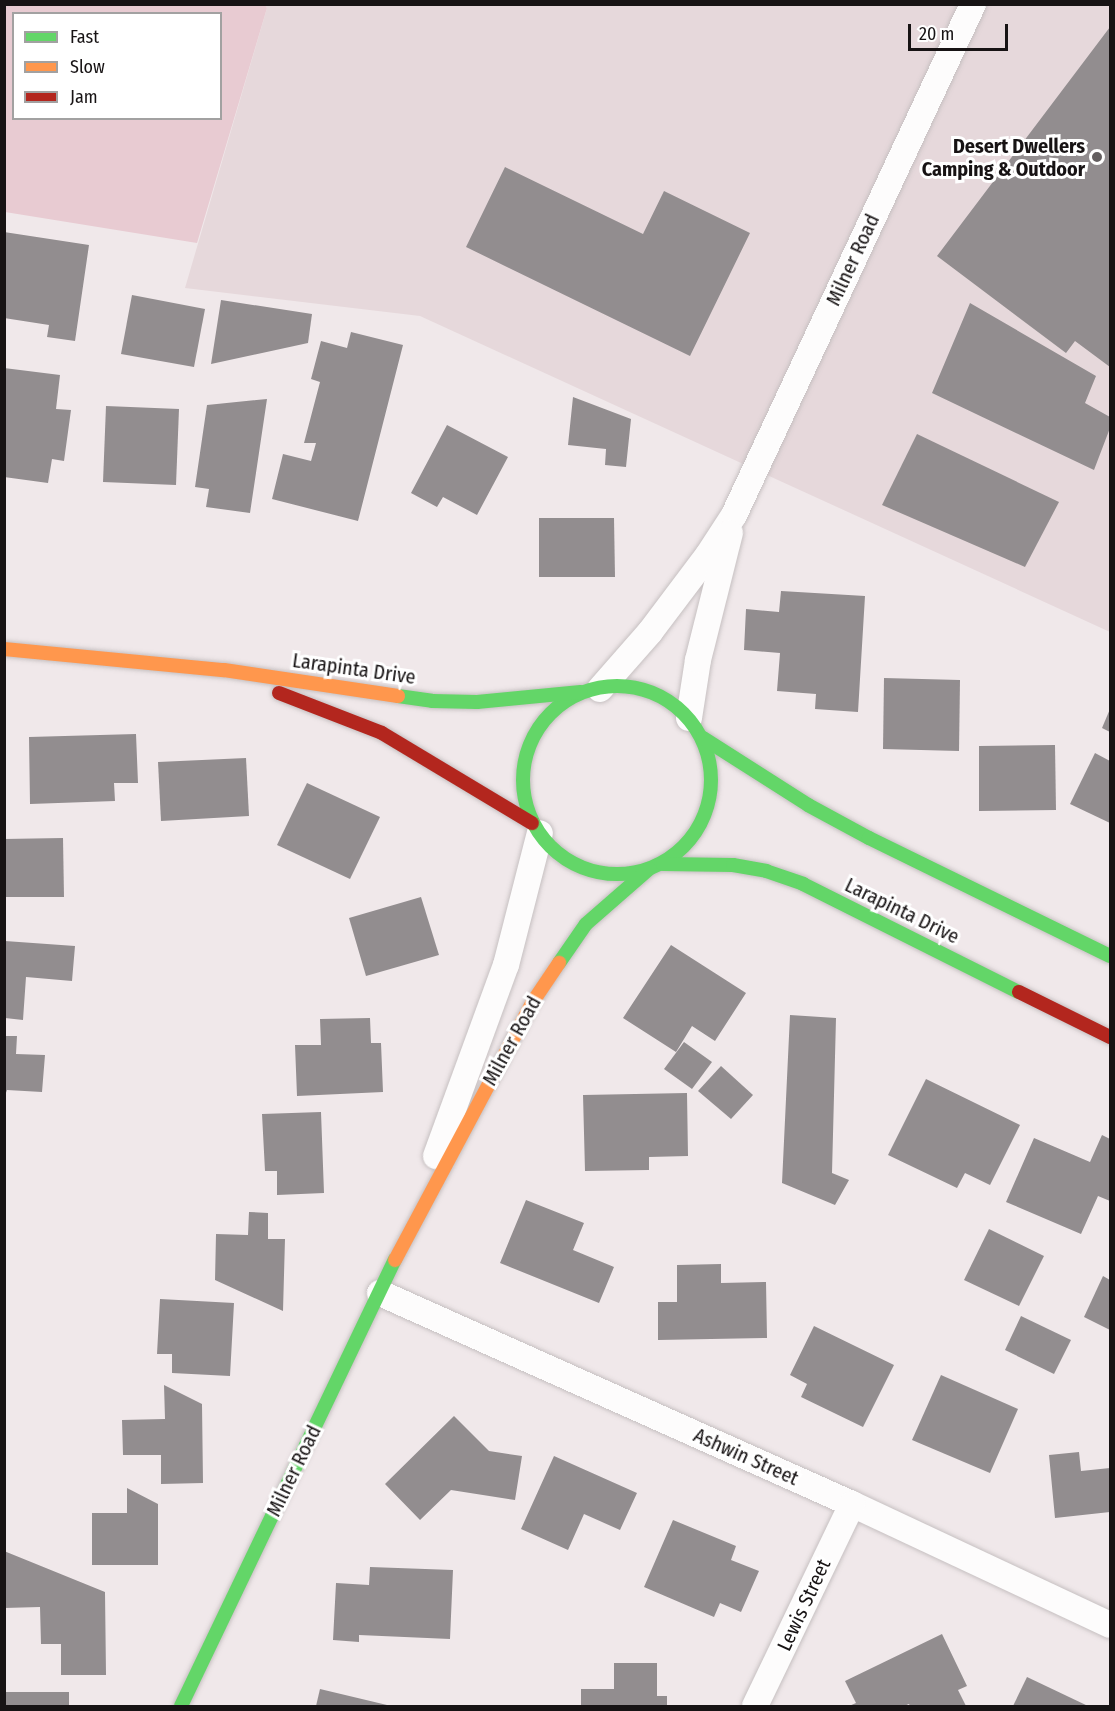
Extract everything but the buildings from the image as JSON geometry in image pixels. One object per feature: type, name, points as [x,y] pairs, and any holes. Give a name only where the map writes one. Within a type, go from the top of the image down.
[{"type":"main road","name":"Larapinta Drive","points":[[4,649],[224,670],[432,701],[477,702],[594,690]]},
{"type":"main road","name":"Larapinta Drive","points":[[114,660],[254,685],[318,706],[382,733],[536,828]]},
{"type":"main road","points":[[696,728],[711,768],[710,798],[700,826],[681,850],[663,864],[649,869],[611,874],[582,868],[557,853],[536,828],[526,805],[523,777],[528,749],[542,723],[562,704],[594,690],[619,686],[649,691],[671,702],[696,728],[808,805],[868,838],[1110,956]]},
{"type":"main road","name":"Larapinta Drive","points":[[663,864],[733,865],[766,871],[803,884],[1110,1036]]},
{"type":"main road","name":"Milner Road","points":[[181,1707],[407,1236],[534,1000],[586,924],[649,869]]},
{"type":"street","name":"Milner Road","points":[[594,690],[650,632],[734,515],[973,4]]},
{"type":"street","name":"Milner Road","points":[[696,728],[698,660],[734,515]]},
{"type":"street","name":"Milner Road","points":[[407,1236],[495,998],[514,938],[536,828]]},
{"type":"street","name":"Ashwin Street","points":[[380,1293],[852,1504],[1110,1625]]},
{"type":"street","name":"Lewis Street","points":[[755,1707],[852,1504]]},
{"type":"shaded area","points":[[4,5],[265,5],[267,8],[197,243],[5,212]]},
{"type":"shaded area","points":[[265,5],[1110,5],[1110,632],[420,316],[185,288],[267,8]]},
{"type":"traffic: fast","points":[[617,686],[653,693],[677,707],[690,720],[704,744],[711,780],[704,816],[690,840],[677,853],[653,867],[617,874],[581,867],[557,853],[544,840],[530,816],[523,780],[530,744],[544,720],[557,707],[581,693],[617,686]]},
{"type":"traffic: fast","points":[[398,696],[432,701],[477,702],[581,692]]},
{"type":"traffic: fast","points":[[703,738],[808,805],[869,838],[1110,956]]},
{"type":"traffic: fast","points":[[663,864],[733,865],[766,871],[803,884],[1019,992]]},
{"type":"traffic: fast","points":[[559,963],[586,924],[649,869]]},
{"type":"traffic: fast","points":[[181,1706],[395,1260]]},
{"type":"traffic: slow","points":[[4,649],[224,670],[398,696]]},
{"type":"traffic: slow","points":[[395,1260],[534,1000],[559,963]]},
{"type":"traffic: jam","points":[[279,693],[382,733],[532,823]]},
{"type":"traffic: jam","points":[[1019,992],[1110,1037]]},
{"type":"place","name":"Desert Dwellers Camping & Outdoor","points":[[1097,157]]}]
